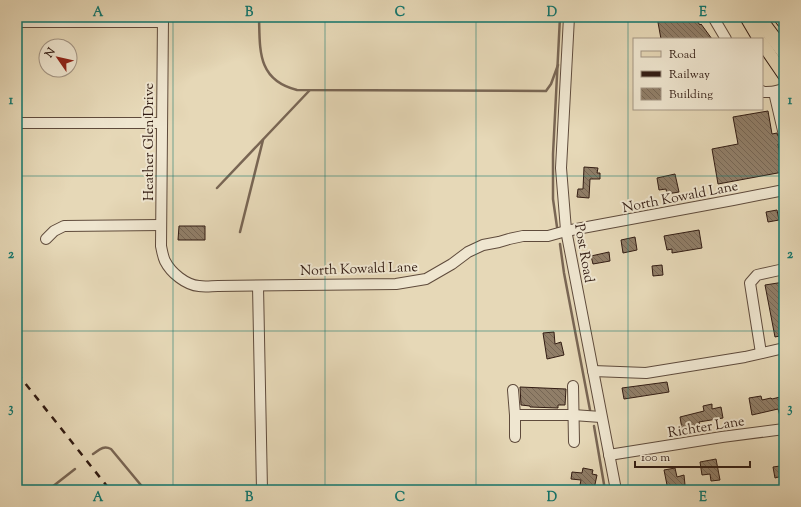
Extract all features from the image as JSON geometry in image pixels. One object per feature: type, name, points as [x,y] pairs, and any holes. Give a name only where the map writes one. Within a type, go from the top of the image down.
[{"type":"highway","points":[[758,17],[784,52]]},
{"type":"highway","points":[[781,17],[784,22]]},
{"type":"main road","points":[[746,17],[758,38]]},
{"type":"main road","points":[[763,44],[784,75]]},
{"type":"street","name":"Post Road","points":[[569,17],[562,168],[566,232],[616,490]]},
{"type":"street","points":[[713,17],[725,38]]},
{"type":"street","points":[[17,22],[163,20]]},
{"type":"street","name":"Heather Glen Drive","points":[[163,20],[161,246],[164,260],[168,266]]},
{"type":"street","points":[[763,92],[774,92],[784,88]]},
{"type":"street","points":[[774,92],[784,135]]},
{"type":"street","points":[[17,123],[162,123]]},
{"type":"street","name":"North Kowald Lane","points":[[168,266],[177,276],[190,284],[200,286],[396,284],[426,279],[452,264],[468,252],[483,245],[523,236],[548,236],[784,190]]},
{"type":"street","points":[[46,239],[54,231],[64,226],[161,225]]},
{"type":"street","points":[[761,353],[750,283],[758,275],[784,268]]},
{"type":"street","points":[[258,286],[262,490]]},
{"type":"street","points":[[592,371],[646,373],[745,357],[784,348]]},
{"type":"street","points":[[573,386],[574,442]]},
{"type":"street","points":[[513,390],[515,437]]},
{"type":"street","points":[[515,415],[573,415],[601,417]]},
{"type":"street","name":"Richter Lane","points":[[609,455],[784,429]]},
{"type":"building","points":[[657,17],[694,17],[711,38],[661,38]]},
{"type":"building","points":[[768,111],[772,134],[777,133],[779,138],[780,144],[778,144],[783,172],[718,184],[712,149],[738,144],[733,117]]},
{"type":"building","points":[[584,167],[598,168],[597,173],[600,173],[600,179],[590,179],[589,198],[577,197],[578,189],[583,189]]},
{"type":"building","points":[[675,174],[679,192],[667,194],[666,189],[659,190],[657,178]]},
{"type":"building","points":[[777,210],[779,220],[768,222],[766,212]]},
{"type":"building","points":[[179,226],[205,226],[205,240],[178,240]]},
{"type":"building","points":[[699,230],[702,248],[672,253],[672,249],[667,250],[664,236]]},
{"type":"building","points":[[635,237],[637,250],[623,253],[621,240]]},
{"type":"building","points":[[609,252],[610,261],[593,264],[591,256]]},
{"type":"building","points":[[662,265],[663,275],[653,276],[652,266]]},
{"type":"building","points":[[784,282],[784,335],[775,337],[765,285]]},
{"type":"building","points":[[554,332],[555,344],[561,342],[564,355],[547,359],[543,333]]},
{"type":"building","points":[[667,382],[669,392],[624,399],[622,388]]},
{"type":"building","points":[[520,387],[566,389],[565,405],[558,405],[558,408],[530,407],[521,405]]},
{"type":"building","points":[[761,396],[762,400],[784,396],[784,422],[782,423],[778,409],[752,415],[749,398]]},
{"type":"building","points":[[712,404],[712,409],[721,407],[723,418],[699,422],[700,425],[682,429],[680,417],[704,411],[703,406]]},
{"type":"building","points":[[716,459],[720,480],[711,481],[710,474],[702,475],[700,462]]},
{"type":"building","points":[[780,466],[782,476],[775,478],[773,467]]},
{"type":"building","points":[[583,468],[593,470],[592,474],[597,475],[594,489],[590,488],[589,490],[579,490],[581,480],[571,479],[572,472],[582,473]]},
{"type":"building","points":[[675,468],[677,477],[684,475],[685,485],[678,486],[679,490],[668,490],[664,470]]},
{"type":"waterway","points":[[259,17],[263,62],[274,79],[297,90],[546,91],[551,84],[558,65]]},
{"type":"waterway","points":[[557,227],[553,199],[553,154],[560,17]]},
{"type":"waterway","points":[[217,188],[309,91]]},
{"type":"waterway","points":[[240,232],[263,140]]},
{"type":"waterway","points":[[560,244],[564,273],[590,410]]},
{"type":"waterway","points":[[594,426],[605,490]]},
{"type":"waterway","points":[[93,454],[103,448],[111,449],[145,490]]},
{"type":"waterway","points":[[52,487],[75,469]]},
{"type":"railway","points":[[17,373],[110,490]]}]
